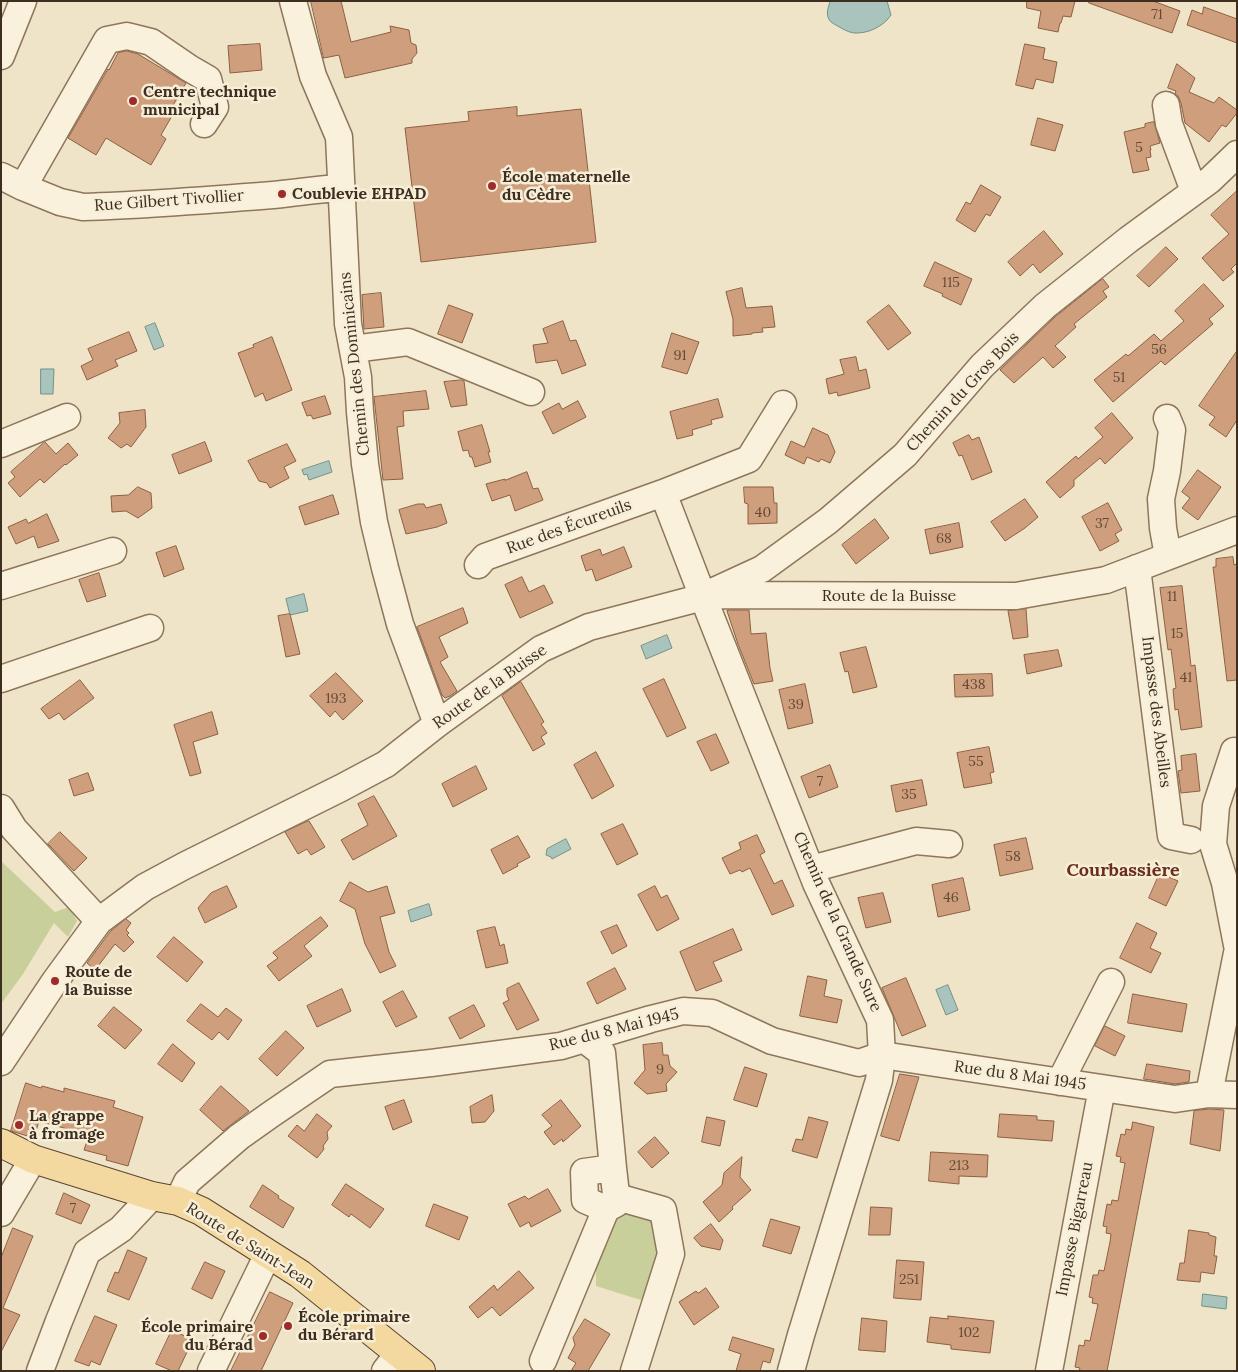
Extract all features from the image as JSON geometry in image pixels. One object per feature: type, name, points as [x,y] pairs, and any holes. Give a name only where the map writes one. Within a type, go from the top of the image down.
[{"type":"main road","name":"Route de Saint-Jean","points":[[1,1142],[33,1159],[165,1198],[201,1211],[300,1274],[392,1362],[421,1371]]},
{"type":"street","points":[[1,56],[22,1]]},
{"type":"street","name":"Chemin des Dominicains","points":[[293,1],[313,76],[339,137],[348,324],[358,377],[365,464],[374,522],[400,624],[437,724]]},
{"type":"street","points":[[12,182],[107,40],[127,36],[151,42],[208,79],[214,107],[204,124]]},
{"type":"street","points":[[1166,105],[1169,124],[1194,191]]},
{"type":"street","name":"Chemin du Gros Bois","points":[[703,597],[762,570],[828,521],[905,454],[982,366],[1045,306],[1128,240],[1210,180],[1237,154]]},
{"type":"street","name":"Rue Gilbert Tivollier","points":[[12,182],[60,202],[83,206],[229,198],[341,188]]},
{"type":"street","points":[[353,349],[408,342],[531,392]]},
{"type":"street","name":"Rue des Écureuils","points":[[478,565],[485,557],[663,493],[749,459],[783,404]]},
{"type":"street","points":[[1,444],[67,417]]},
{"type":"street","points":[[1167,418],[1172,430],[1161,499],[1163,528],[1168,556]]},
{"type":"street","points":[[663,493],[703,597]]},
{"type":"street","name":"Route de la Buisse","points":[[1,1062],[55,981],[99,921],[146,887],[184,866],[386,764],[541,648],[589,627],[703,597],[715,596],[1016,596],[1106,580],[1237,530]]},
{"type":"street","points":[[1,586],[113,551]]},
{"type":"street","name":"Impasse des Abeilles","points":[[1137,568],[1171,836],[1191,840]]},
{"type":"street","name":"Chemin de la Grande Sure","points":[[703,597],[811,869],[880,1020],[882,1033],[880,1080],[791,1371]]},
{"type":"street","points":[[1,679],[150,628]]},
{"type":"street","points":[[1234,751],[1216,806],[1214,844],[1225,883],[1237,945]]},
{"type":"street","points":[[1,808],[14,829],[99,921]]},
{"type":"street","points":[[811,869],[916,841],[949,844]]},
{"type":"street","points":[[1209,1094],[1237,954]]},
{"type":"street","points":[[1060,1082],[1111,982]]},
{"type":"street","name":"Rue du 8 Mai 1945","points":[[40,1371],[87,1252],[187,1182],[239,1137],[270,1114],[330,1074],[561,1046],[593,1046],[617,1029],[683,1011],[712,1014],[772,1041],[859,1063],[882,1055],[1175,1099],[1209,1094],[1237,1095]]},
{"type":"street","points":[[593,1046],[613,1168],[584,1172],[586,1200],[663,1210],[671,1254],[634,1371]]},
{"type":"street","name":"Impasse Bigarreau","points":[[1049,1371],[1102,1088]]},
{"type":"street","points":[[1,1213],[33,1159]]},
{"type":"street","points":[[543,1361],[611,1203]]},
{"type":"street","points":[[211,1371],[268,1254]]},
{"type":"green space","points":[[1,861],[55,912],[69,907],[77,921],[68,937],[54,923],[23,974],[1,1004]]},
{"type":"green space","points":[[630,1207],[655,1216],[662,1258],[647,1302],[596,1286],[596,1262],[605,1224]]},
{"type":"water","points":[[830,1],[887,1],[891,15],[884,23],[875,28],[859,33],[851,32],[829,20],[827,13]]},
{"type":"water","points":[[155,323],[164,346],[154,350],[145,327]]},
{"type":"water","points":[[41,369],[54,369],[53,394],[41,394]]},
{"type":"water","points":[[329,461],[332,472],[309,480],[307,474],[304,475],[302,470]]},
{"type":"water","points":[[304,594],[308,611],[290,615],[286,599]]},
{"type":"water","points":[[667,635],[672,648],[646,659],[641,646]]},
{"type":"water","points":[[566,839],[571,849],[552,859],[546,855],[547,849]]},
{"type":"water","points":[[429,904],[432,915],[411,922],[408,911]]},
{"type":"water","points":[[948,985],[958,1010],[946,1015],[936,990]]},
{"type":"water","points":[[1203,1294],[1227,1297],[1226,1309],[1202,1306]]},
{"type":"building","points":[[311,1],[341,1],[351,42],[391,32],[390,26],[409,30],[411,43],[416,45],[417,53],[412,59],[412,63],[345,78],[339,55],[324,58]]},
{"type":"building","points":[[1027,1],[1075,1],[1071,17],[1063,16],[1058,32],[1038,28],[1041,11],[1027,8]]},
{"type":"building","points":[[1089,1],[1153,1],[1180,11],[1172,33],[1089,3]]},
{"type":"building","points":[[1204,7],[1237,19],[1237,43],[1187,25],[1192,10],[1202,14]]},
{"type":"building","points":[[260,44],[262,70],[230,73],[228,46]]},
{"type":"building","points":[[1025,44],[1045,48],[1043,59],[1057,62],[1053,83],[1036,79],[1033,89],[1016,85]]},
{"type":"building","points":[[127,51],[138,54],[186,83],[172,107],[176,109],[161,135],[166,139],[151,165],[106,138],[96,155],[68,138],[118,53]]},
{"type":"building","points":[[1177,64],[1195,78],[1189,92],[1214,103],[1219,97],[1237,110],[1237,113],[1226,127],[1222,125],[1209,142],[1185,123],[1181,103],[1175,94],[1176,91],[1168,88]]},
{"type":"building","points":[[517,107],[517,116],[581,109],[596,242],[421,262],[405,128],[469,121],[468,112]]},
{"type":"building","points":[[1038,118],[1063,125],[1055,151],[1031,145]]},
{"type":"building","points":[[1154,122],[1160,143],[1150,146],[1151,157],[1146,158],[1149,170],[1133,173],[1124,132],[1145,127],[1145,124]]},
{"type":"building","points":[[981,185],[1001,197],[990,216],[986,214],[975,232],[956,220],[966,202],[970,204]]},
{"type":"building","points":[[1237,191],[1237,263],[1231,269],[1234,272],[1223,281],[1202,258],[1229,234],[1211,215]]},
{"type":"building","points":[[1044,231],[1063,254],[1040,273],[1033,264],[1020,276],[1008,262]]},
{"type":"building","points":[[1166,247],[1178,259],[1149,287],[1137,276]]},
{"type":"building","points":[[935,262],[972,279],[961,305],[942,296],[943,294],[924,286]]},
{"type":"building","points":[[1103,279],[1109,287],[1103,291],[1107,297],[1074,324],[1076,327],[1055,346],[1066,357],[1053,368],[1043,357],[1014,383],[1000,370],[1055,317]]},
{"type":"building","points":[[1204,284],[1224,306],[1209,319],[1213,324],[1165,365],[1161,361],[1113,402],[1094,380],[1126,354],[1128,356],[1154,334],[1161,341],[1184,321],[1175,311]]},
{"type":"building","points":[[742,288],[746,308],[772,306],[775,327],[762,328],[763,332],[733,336],[733,319],[726,292]]},
{"type":"building","points":[[381,293],[384,327],[364,329],[362,295]]},
{"type":"building","points":[[449,305],[473,314],[462,343],[438,334]]},
{"type":"building","points":[[889,305],[911,333],[888,350],[867,322]]},
{"type":"building","points":[[563,321],[570,341],[576,340],[586,365],[562,374],[557,360],[536,363],[533,345],[548,343],[543,329]]},
{"type":"building","points":[[129,332],[137,351],[115,360],[118,366],[87,380],[81,366],[93,360],[88,349]]},
{"type":"building","points":[[672,333],[699,342],[687,374],[662,367]]},
{"type":"building","points":[[272,337],[292,390],[266,401],[263,393],[255,397],[238,353]]},
{"type":"building","points":[[1237,351],[1237,420],[1226,437],[1209,425],[1215,417],[1199,406]]},
{"type":"building","points":[[856,357],[859,371],[866,369],[870,388],[838,396],[837,392],[829,394],[826,379],[844,374],[840,360]]},
{"type":"building","points":[[464,381],[467,405],[451,407],[444,382]]},
{"type":"building","points":[[426,391],[429,409],[403,411],[404,426],[397,427],[403,479],[383,480],[374,397]]},
{"type":"building","points":[[325,396],[331,414],[313,419],[311,415],[307,416],[302,403]]},
{"type":"building","points":[[718,399],[723,417],[711,420],[712,424],[692,430],[693,435],[677,439],[670,412]]},
{"type":"building","points":[[578,401],[586,417],[553,434],[542,412],[559,403],[562,409]]},
{"type":"building","points":[[145,410],[146,427],[131,447],[127,444],[121,448],[108,438],[120,423],[119,413]]},
{"type":"building","points":[[1112,413],[1133,438],[1105,464],[1100,458],[1074,480],[1074,486],[1060,498],[1046,482],[1076,456],[1078,459],[1103,437],[1095,428]]},
{"type":"building","points":[[482,425],[491,462],[475,467],[468,450],[463,451],[458,432]]},
{"type":"building","points":[[813,428],[828,435],[835,452],[830,463],[821,459],[819,462],[807,457],[804,464],[785,455],[791,441],[804,447]]},
{"type":"building","points":[[969,435],[972,440],[979,437],[992,472],[972,480],[962,455],[959,456],[953,443]]},
{"type":"building","points":[[45,442],[56,454],[68,443],[78,455],[44,483],[40,479],[20,497],[8,483],[15,477],[11,472]]},
{"type":"building","points":[[205,442],[212,461],[179,474],[172,455]]},
{"type":"building","points":[[287,444],[296,461],[284,467],[289,478],[270,488],[267,483],[259,481],[248,461]]},
{"type":"building","points":[[1198,470],[1221,487],[1198,520],[1182,508],[1190,498],[1182,492]]},
{"type":"building","points":[[527,472],[533,489],[538,488],[543,500],[515,511],[510,495],[492,501],[486,484]]},
{"type":"building","points":[[138,487],[151,493],[152,508],[138,518],[126,511],[112,512],[111,496],[128,495]]},
{"type":"building","points":[[744,487],[773,487],[774,503],[777,503],[777,523],[748,524],[748,504],[745,503]]},
{"type":"building","points":[[333,495],[339,514],[305,525],[299,507]]},
{"type":"building","points":[[1025,499],[1038,517],[1005,541],[991,522]]},
{"type":"building","points":[[1108,503],[1122,530],[1115,534],[1119,541],[1100,551],[1082,517]]},
{"type":"building","points":[[424,504],[426,508],[441,504],[447,523],[406,534],[399,510]]},
{"type":"building","points":[[47,514],[59,541],[38,548],[34,536],[16,544],[8,527],[26,519],[28,523]]},
{"type":"building","points":[[875,519],[889,538],[856,564],[842,545]]},
{"type":"building","points":[[959,523],[963,547],[930,554],[925,530]]},
{"type":"building","points":[[176,546],[184,569],[164,577],[156,553]]},
{"type":"building","points":[[624,547],[632,567],[596,581],[592,569],[586,571],[581,556],[600,549],[602,555]]},
{"type":"building","points":[[1233,557],[1234,565],[1237,564],[1237,680],[1227,681],[1213,567],[1216,567],[1216,559]]},
{"type":"building","points":[[99,573],[106,596],[87,602],[79,580]]},
{"type":"building","points":[[522,577],[529,592],[544,585],[553,603],[520,618],[505,585]]},
{"type":"building","points":[[1182,586],[1191,666],[1195,665],[1202,727],[1181,730],[1178,709],[1175,710],[1173,689],[1176,688],[1171,649],[1168,650],[1160,588]]},
{"type":"building","points":[[463,608],[468,623],[439,637],[448,657],[440,662],[457,691],[445,698],[442,695],[417,627]]},
{"type":"building","points":[[1026,609],[1028,637],[1013,639],[1008,611]]},
{"type":"building","points":[[749,610],[751,634],[766,633],[773,681],[754,684],[727,611]]},
{"type":"building","points":[[290,614],[300,654],[286,657],[278,616]]},
{"type":"building","points":[[866,647],[877,687],[853,693],[848,671],[845,672],[840,653]]},
{"type":"building","points":[[1058,650],[1062,666],[1027,674],[1024,655]]},
{"type":"building","points":[[336,673],[363,701],[343,720],[335,711],[330,717],[310,696]]},
{"type":"building","points":[[992,674],[993,696],[955,697],[954,675]]},
{"type":"building","points":[[664,679],[686,728],[667,737],[643,689]]},
{"type":"building","points":[[80,680],[94,698],[64,720],[59,713],[49,719],[41,709]]},
{"type":"building","points":[[521,682],[544,722],[541,724],[547,733],[541,737],[545,744],[533,751],[502,696]]},
{"type":"building","points":[[805,684],[813,723],[788,729],[779,690]]},
{"type":"building","points":[[212,712],[218,734],[193,742],[201,773],[190,776],[174,725]]},
{"type":"building","points":[[716,734],[729,763],[711,771],[697,742]]},
{"type":"building","points":[[989,747],[994,772],[990,773],[992,783],[964,788],[957,753]]},
{"type":"building","points":[[596,752],[614,786],[592,799],[574,765]]},
{"type":"building","points":[[1196,754],[1200,791],[1181,793],[1178,771],[1182,770],[1181,756]]},
{"type":"building","points":[[830,765],[838,787],[809,798],[801,777]]},
{"type":"building","points":[[476,766],[487,789],[453,807],[442,784]]},
{"type":"building","points":[[88,773],[94,790],[74,796],[69,780]]},
{"type":"building","points":[[922,780],[927,805],[896,812],[891,786]]},
{"type":"building","points":[[374,796],[397,836],[353,860],[341,840],[368,825],[358,804]]},
{"type":"building","points":[[309,821],[325,847],[311,855],[307,849],[298,854],[285,832]]},
{"type":"building","points":[[623,824],[638,854],[617,865],[601,834]]},
{"type":"building","points":[[60,832],[87,858],[74,871],[48,844]]},
{"type":"building","points":[[757,835],[765,852],[760,855],[774,884],[782,880],[794,906],[772,915],[750,868],[742,872],[740,870],[730,874],[722,858],[741,849],[739,843]]},
{"type":"building","points":[[518,836],[530,857],[503,874],[491,850]]},
{"type":"building","points":[[1026,838],[1033,869],[1000,876],[994,845]]},
{"type":"building","points":[[1160,873],[1178,881],[1166,906],[1149,898]]},
{"type":"building","points":[[963,878],[970,910],[938,917],[932,885]]},
{"type":"building","points":[[350,882],[368,892],[387,886],[395,913],[380,917],[389,952],[396,966],[380,973],[365,944],[355,909],[340,901]]},
{"type":"building","points":[[227,886],[237,907],[205,923],[198,908],[211,893]]},
{"type":"building","points":[[655,886],[661,898],[667,895],[679,919],[657,931],[638,895]]},
{"type":"building","points":[[883,893],[891,922],[866,928],[858,898]]},
{"type":"building","points":[[321,917],[328,926],[304,946],[312,956],[279,981],[267,966],[278,958],[273,953]]},
{"type":"building","points":[[126,919],[131,923],[126,930],[129,933],[127,935],[134,942],[124,952],[115,944],[95,970],[87,963],[110,932]]},
{"type":"building","points":[[1137,923],[1157,933],[1150,948],[1161,953],[1151,973],[1120,958]]},
{"type":"building","points":[[617,925],[627,946],[612,954],[601,932]]},
{"type":"building","points":[[495,927],[500,946],[504,944],[508,963],[486,968],[477,931]]},
{"type":"building","points":[[733,929],[742,950],[713,962],[722,981],[696,991],[680,952]]},
{"type":"building","points":[[174,937],[203,962],[187,982],[157,957]]},
{"type":"building","points":[[615,968],[626,989],[597,1004],[587,983]]},
{"type":"building","points":[[808,976],[827,980],[824,996],[842,1000],[837,1023],[800,1016]]},
{"type":"building","points":[[906,978],[926,1026],[902,1036],[882,988]]},
{"type":"building","points":[[519,983],[539,1020],[517,1030],[503,1003],[509,1000],[507,989]]},
{"type":"building","points":[[342,989],[351,1011],[317,1027],[307,1006]]},
{"type":"building","points":[[403,991],[417,1017],[396,1027],[383,1002]]},
{"type":"building","points":[[1133,994],[1187,1004],[1182,1032],[1128,1023]]},
{"type":"building","points":[[201,1004],[218,1017],[226,1008],[242,1020],[228,1040],[219,1032],[212,1040],[187,1021]]},
{"type":"building","points":[[474,1005],[485,1026],[460,1039],[449,1018]]},
{"type":"building","points":[[114,1007],[142,1030],[125,1049],[98,1026]]},
{"type":"building","points":[[1105,1026],[1125,1036],[1115,1056],[1095,1046]]},
{"type":"building","points":[[286,1031],[304,1048],[277,1076],[259,1059]]},
{"type":"building","points":[[662,1043],[663,1055],[668,1055],[670,1066],[677,1072],[666,1084],[667,1091],[647,1094],[634,1083],[645,1070],[643,1045]]},
{"type":"building","points":[[173,1044],[195,1063],[182,1082],[158,1064]]},
{"type":"building","points":[[1147,1064],[1190,1071],[1189,1082],[1175,1084],[1144,1079]]},
{"type":"building","points":[[745,1067],[767,1074],[757,1107],[734,1100]]},
{"type":"building","points":[[900,1074],[919,1077],[899,1141],[881,1136]]},
{"type":"building","points":[[26,1083],[64,1092],[64,1088],[115,1101],[113,1107],[143,1117],[128,1166],[106,1160],[107,1156],[84,1150],[89,1135],[39,1121],[34,1138],[11,1131]]},
{"type":"building","points":[[221,1086],[249,1111],[223,1131],[200,1110]]},
{"type":"building","points":[[492,1095],[494,1111],[485,1122],[472,1123],[470,1107]]},
{"type":"building","points":[[404,1100],[412,1122],[393,1130],[385,1107]]},
{"type":"building","points":[[561,1100],[581,1126],[563,1142],[562,1139],[554,1145],[544,1132],[552,1126],[542,1115]]},
{"type":"building","points":[[1224,1110],[1220,1151],[1190,1144],[1194,1111]]},
{"type":"building","points":[[317,1114],[332,1126],[327,1132],[328,1139],[323,1146],[324,1149],[317,1158],[288,1136],[297,1125],[304,1131]]},
{"type":"building","points":[[1000,1114],[1037,1116],[1037,1120],[1054,1121],[1052,1141],[998,1137]]},
{"type":"building","points":[[707,1117],[725,1121],[720,1146],[702,1142]]},
{"type":"building","points":[[809,1117],[828,1122],[817,1158],[792,1151],[796,1139],[802,1140]]},
{"type":"building","points":[[1133,1122],[1154,1127],[1107,1371],[1079,1371],[1080,1368],[1075,1367],[1079,1345],[1084,1346],[1085,1340],[1090,1341],[1098,1304],[1092,1303],[1093,1298],[1089,1297],[1093,1275],[1098,1275],[1099,1270],[1104,1271],[1110,1242],[1111,1234],[1106,1233],[1107,1227],[1103,1226],[1107,1204],[1111,1205],[1112,1200],[1118,1201],[1125,1163],[1120,1162],[1121,1157],[1116,1156],[1121,1134],[1125,1135],[1126,1129],[1131,1130]]},
{"type":"building","points":[[655,1137],[669,1153],[652,1168],[638,1152]]},
{"type":"building","points":[[931,1152],[988,1155],[987,1177],[959,1176],[959,1184],[929,1181]]},
{"type":"building","points":[[742,1157],[740,1177],[751,1190],[719,1222],[703,1202],[722,1185],[724,1173]]},
{"type":"building","points":[[346,1184],[384,1209],[370,1228],[351,1214],[349,1217],[332,1205]]},
{"type":"building","points":[[263,1185],[279,1196],[278,1198],[294,1208],[283,1228],[250,1207]]},
{"type":"building","points":[[548,1189],[561,1211],[531,1227],[529,1222],[520,1227],[508,1204],[525,1196],[528,1199]]},
{"type":"building","points":[[64,1193],[90,1205],[81,1224],[56,1214]]},
{"type":"building","points":[[434,1204],[468,1217],[459,1240],[426,1226]]},
{"type":"building","points":[[871,1207],[892,1208],[890,1235],[869,1235]]},
{"type":"building","points":[[771,1219],[800,1227],[791,1254],[763,1246]]},
{"type":"building","points":[[711,1224],[723,1240],[720,1250],[701,1246],[694,1238]]},
{"type":"building","points":[[13,1228],[33,1236],[3,1308],[20,1315],[1,1352],[1,1258]]},
{"type":"building","points":[[1189,1230],[1209,1233],[1209,1235],[1216,1237],[1214,1256],[1217,1256],[1214,1274],[1201,1272],[1200,1282],[1177,1280],[1180,1263],[1184,1263]]},
{"type":"building","points":[[128,1250],[147,1258],[129,1300],[107,1291],[115,1272],[118,1273]]},
{"type":"building","points":[[897,1260],[924,1262],[921,1300],[894,1298]]},
{"type":"building","points":[[205,1262],[225,1271],[212,1299],[192,1289]]},
{"type":"building","points":[[519,1271],[534,1288],[500,1316],[492,1307],[478,1318],[469,1307],[494,1285],[497,1290]]},
{"type":"building","points":[[706,1288],[719,1307],[694,1325],[679,1302],[696,1291],[698,1293]]},
{"type":"building","name":"École primaire du Bérad","points":[[270,1292],[293,1303],[261,1371],[231,1371]]},
{"type":"building","points":[[95,1316],[117,1325],[100,1365],[91,1361],[89,1366],[75,1361]]},
{"type":"building","points":[[948,1316],[994,1321],[990,1353],[951,1349],[951,1345],[927,1342],[930,1317],[948,1319]]},
{"type":"building","points":[[862,1318],[887,1321],[885,1352],[859,1350]]},
{"type":"building","points":[[585,1319],[610,1334],[588,1371],[571,1371],[576,1363],[568,1358],[575,1345],[573,1338]]},
{"type":"building","points":[[172,1330],[189,1338],[185,1346],[189,1348],[178,1371],[172,1371],[156,1364]]},
{"type":"building","points":[[733,1337],[774,1349],[770,1363],[763,1361],[760,1371],[736,1371],[741,1354],[729,1350]]},
{"type":"place","name":"Centre technique municipal","points":[[133,101]]},
{"type":"place","name":"École maternelle du Cèdre","points":[[492,186]]},
{"type":"place","name":"Coublevie EHPAD","points":[[282,194]]},
{"type":"place","name":"Route de la Buisse","points":[[55,981]]},
{"type":"place","name":"La grappe à fromage","points":[[19,1125]]},
{"type":"place","name":"École primaire du Bérard","points":[[288,1326]]},
{"type":"place","name":"École primaire du Bérad","points":[[263,1336]]},
{"type":"district","name":"Courbassière","points":[[1123,871]]}]
